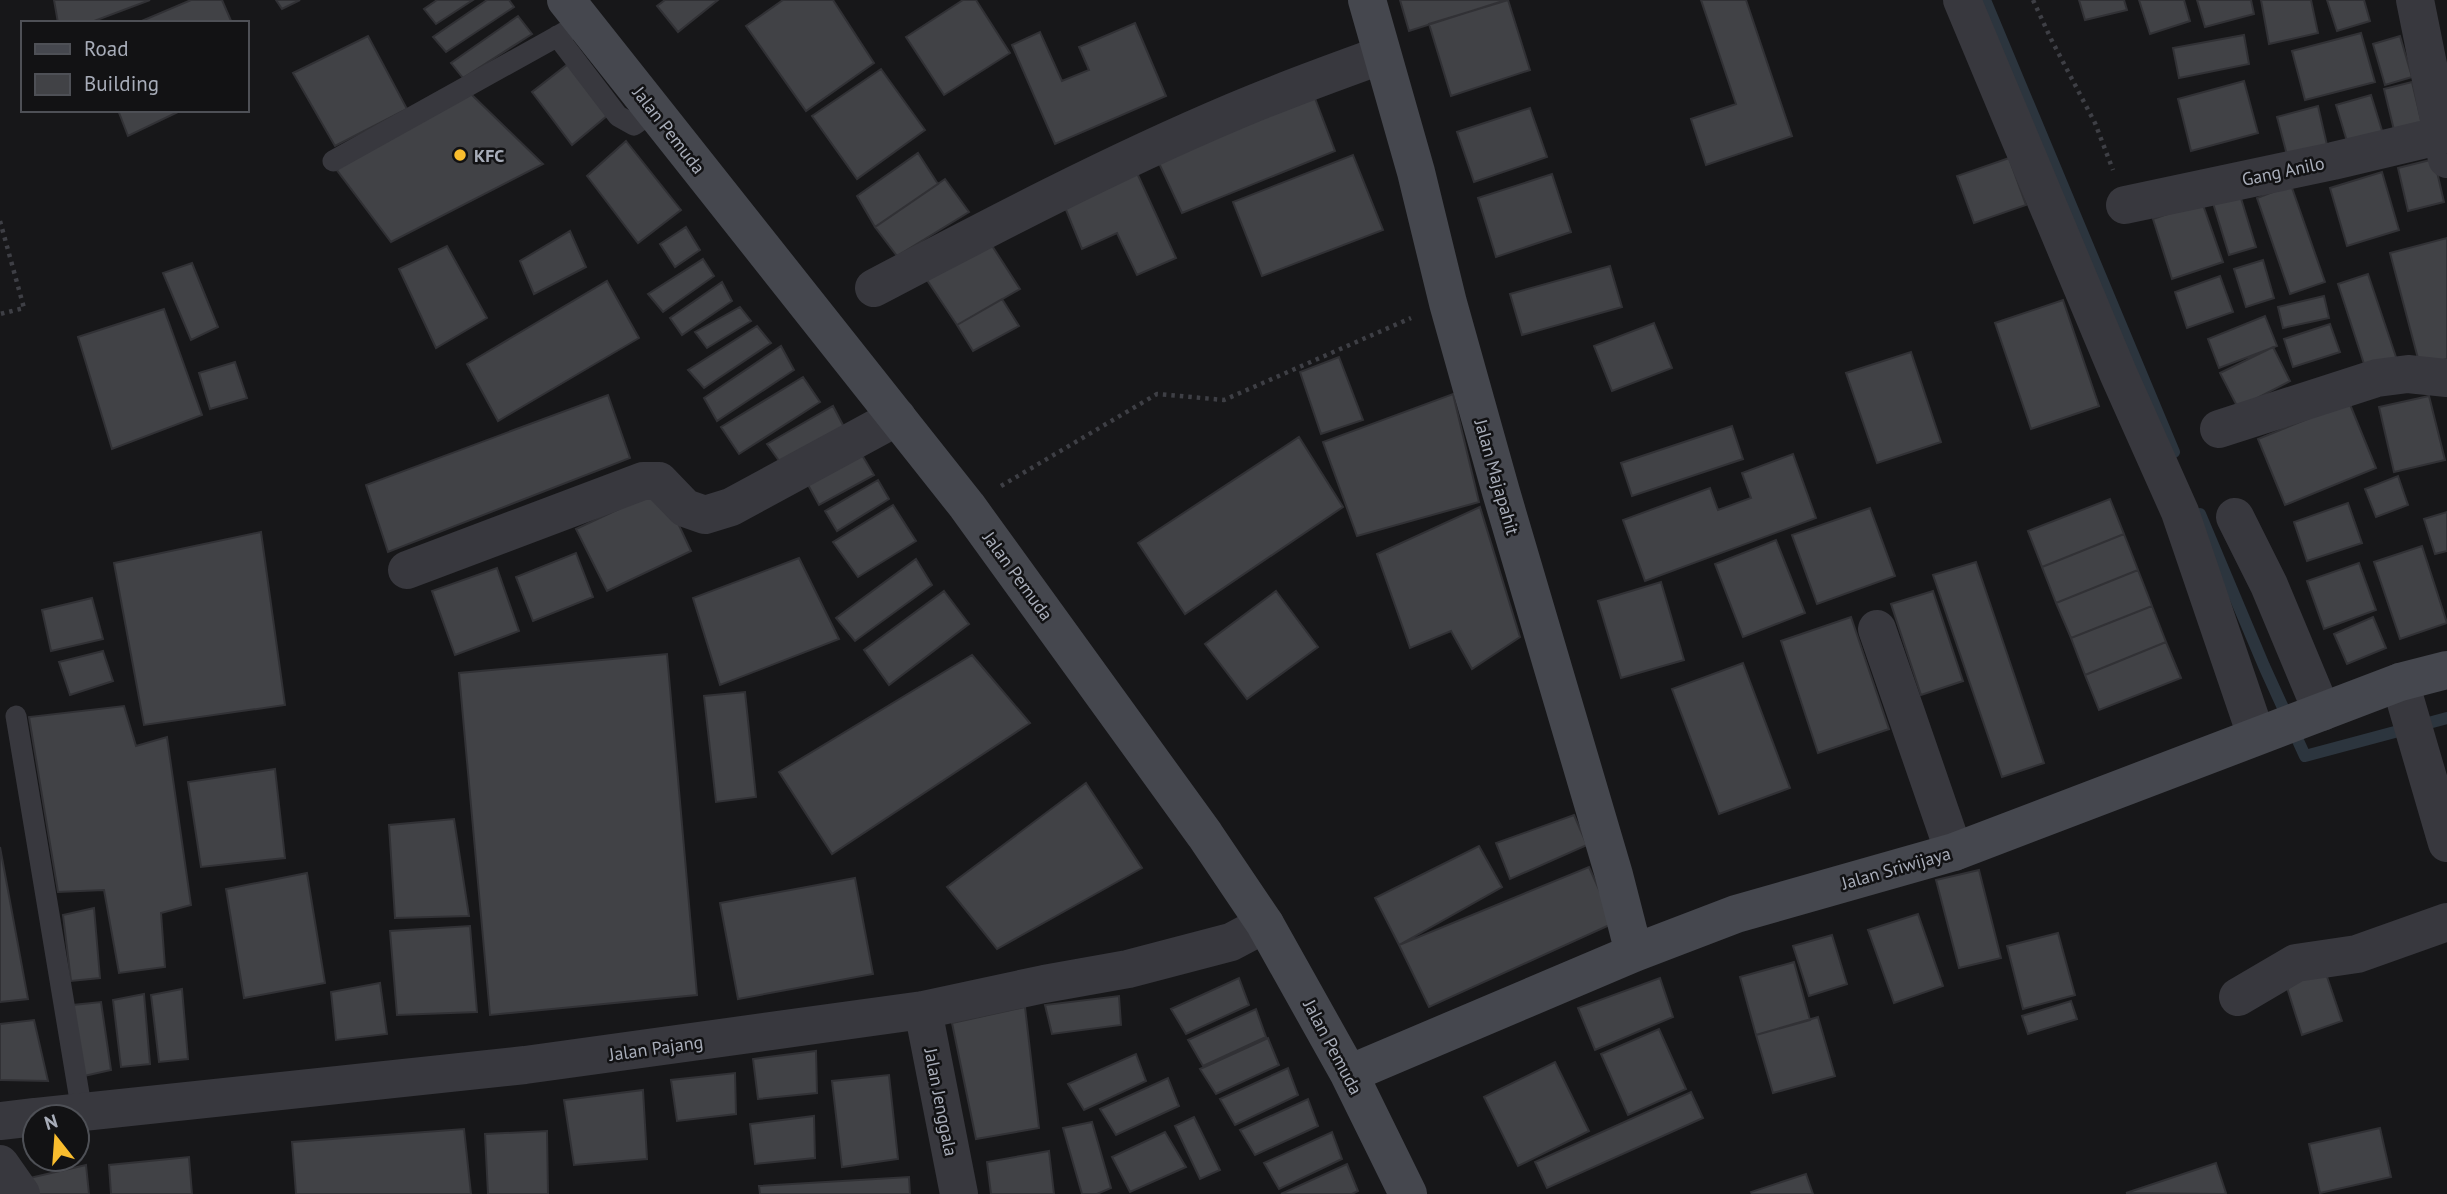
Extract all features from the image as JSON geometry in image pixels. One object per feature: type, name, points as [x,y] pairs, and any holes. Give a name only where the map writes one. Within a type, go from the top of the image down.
[{"type":"main road","name":"Jalan Majapahit","points":[[1367,0],[1416,172],[1448,303],[1540,627],[1615,875],[1634,953]]},
{"type":"main road","name":"Jalan Pemuda","points":[[569,19],[654,111],[967,506],[1205,835],[1265,924],[1349,1074],[1408,1194]]},
{"type":"main road","name":"Jalan Sriwijaya","points":[[1349,1074],[1634,953],[1736,914],[1954,852],[2400,682],[2447,670]]},
{"type":"street","points":[[1962,0],[2118,373],[2180,512],[2262,734]]},
{"type":"street","points":[[2415,0],[2445,143]]},
{"type":"street","points":[[874,288],[1107,168],[1232,112],[1382,55]]},
{"type":"street","name":"Gang Anilo","points":[[2125,205],[2333,161],[2445,143]]},
{"type":"street","points":[[2219,429],[2377,378],[2408,374],[2447,378]]},
{"type":"street","points":[[407,570],[643,481],[659,481],[685,508],[705,515],[731,507],[897,417]]},
{"type":"street","points":[[2235,517],[2269,585],[2315,715]]},
{"type":"street","points":[[1877,629],[1954,852]]},
{"type":"street","points":[[2400,682],[2447,843]]},
{"type":"street","points":[[2238,996],[2296,963],[2357,954],[2447,922]]},
{"type":"street","name":"Jalan Pajang","points":[[91,1111],[525,1065],[923,1010],[1128,969],[1231,942],[1265,924]]},
{"type":"street","name":"Jalan Jenggala","points":[[923,1010],[959,1194]]},
{"type":"street","name":"Jalan Pajang","points":[[0,1121],[21,1119]]},
{"type":"street","points":[[0,1164],[21,1194]]},
{"type":"lane","points":[[333,161],[569,19]]},
{"type":"lane","points":[[16,716],[58,961],[68,1043],[80,1103]]},
{"type":"path","points":[[2033,0],[2095,123],[2125,205]]},
{"type":"path","points":[[0,221],[24,308],[0,314]]},
{"type":"path","points":[[967,506],[1157,394],[1224,400],[1448,303]]},
{"type":"building","points":[[54,0],[150,0],[94,21],[58,21]]},
{"type":"building","points":[[191,0],[222,0],[231,21],[142,21]]},
{"type":"building","points":[[276,0],[300,0],[282,9]]},
{"type":"building","points":[[437,0],[473,0],[436,24],[424,9]]},
{"type":"building","points":[[487,0],[509,0],[514,7],[446,52],[433,37]]},
{"type":"building","points":[[665,0],[718,0],[678,32],[657,6]]},
{"type":"building","points":[[783,0],[833,0],[874,63],[806,111],[746,26]]},
{"type":"building","points":[[963,0],[976,0],[1010,53],[944,95],[906,37]]},
{"type":"building","points":[[1400,0],[1506,0],[1409,31]]},
{"type":"building","points":[[1508,0],[1530,70],[1451,96],[1429,24]]},
{"type":"building","points":[[1701,0],[1746,0],[1792,136],[1706,165],[1691,119],[1736,104]]},
{"type":"building","points":[[2079,0],[2124,0],[2127,10],[2085,20]]},
{"type":"building","points":[[2139,0],[2184,0],[2190,21],[2150,34]]},
{"type":"building","points":[[2197,0],[2251,0],[2254,14],[2205,27]]},
{"type":"building","points":[[2261,0],[2311,0],[2318,33],[2269,44]]},
{"type":"building","points":[[2327,0],[2364,0],[2370,21],[2337,31]]},
{"type":"building","points":[[518,16],[532,34],[463,78],[451,63]]},
{"type":"building","points":[[1135,23],[1166,96],[1055,144],[1012,45],[1040,32],[1062,81],[1089,70],[1079,47]]},
{"type":"building","points":[[2361,33],[2375,82],[2305,100],[2292,51]]},
{"type":"building","points":[[2244,35],[2249,64],[2179,78],[2173,48]]},
{"type":"building","points":[[368,36],[407,109],[335,146],[293,73]]},
{"type":"building","points":[[2400,36],[2412,77],[2385,85],[2373,44]]},
{"type":"building","points":[[568,64],[608,115],[572,145],[532,92]]},
{"type":"building","points":[[881,69],[925,130],[857,179],[812,116]]},
{"type":"building","points":[[2244,81],[2258,133],[2191,151],[2178,99]]},
{"type":"building","points":[[2412,82],[2422,124],[2394,130],[2384,89]]},
{"type":"building","points":[[470,93],[543,164],[391,242],[336,169]]},
{"type":"building","points":[[1313,93],[1335,151],[1182,213],[1158,161]]},
{"type":"building","points":[[2371,95],[2384,137],[2349,148],[2336,105]]},
{"type":"building","points":[[2318,106],[2327,145],[2287,155],[2277,117]]},
{"type":"building","points":[[1530,108],[1547,157],[1474,182],[1457,132]]},
{"type":"building","points":[[119,112],[178,112],[128,136]]},
{"type":"building","points":[[626,141],[681,210],[638,243],[587,176]]},
{"type":"building","points":[[918,153],[938,184],[875,227],[857,196]]},
{"type":"building","points":[[1353,155],[1383,230],[1262,276],[1233,202]]},
{"type":"building","points":[[2009,158],[2026,205],[1974,223],[1957,176]]},
{"type":"building","points":[[2434,159],[2444,202],[2408,211],[2398,168]]},
{"type":"building","points":[[2382,172],[2399,230],[2347,246],[2330,188]]},
{"type":"building","points":[[1137,173],[1176,258],[1137,275],[1117,233],[1082,249],[1064,205]]},
{"type":"building","points":[[1552,174],[1571,232],[1496,257],[1478,198]]},
{"type":"building","points":[[945,179],[969,212],[897,256],[875,227]]},
{"type":"building","points":[[2291,185],[2325,282],[2290,294],[2257,198]]},
{"type":"building","points":[[2240,195],[2256,247],[2229,255],[2213,203]]},
{"type":"building","points":[[2202,202],[2223,262],[2172,279],[2153,219]]},
{"type":"building","points":[[686,227],[700,250],[675,267],[660,244]]},
{"type":"building","points":[[570,231],[586,267],[534,294],[520,261]]},
{"type":"building","points":[[2447,238],[2447,359],[2420,366],[2390,253]]},
{"type":"building","points":[[989,241],[1020,289],[957,325],[927,280]]},
{"type":"building","points":[[447,246],[487,318],[436,348],[399,269]]},
{"type":"building","points":[[703,259],[714,276],[663,312],[648,294]]},
{"type":"building","points":[[2263,260],[2274,298],[2246,307],[2234,269]]},
{"type":"building","points":[[192,263],[218,327],[191,340],[163,273]]},
{"type":"building","points":[[1610,266],[1622,307],[1522,335],[1510,294]]},
{"type":"building","points":[[2368,274],[2397,360],[2366,370],[2338,284]]},
{"type":"building","points":[[2220,276],[2233,312],[2187,328],[2175,292]]},
{"type":"building","points":[[607,281],[639,338],[498,421],[467,364]]},
{"type":"building","points":[[722,282],[732,301],[682,335],[670,318]]},
{"type":"building","points":[[2324,296],[2329,318],[2283,328],[2278,307]]},
{"type":"building","points":[[1002,299],[1019,326],[973,351],[957,325]]},
{"type":"building","points":[[2063,300],[2099,406],[2031,429],[1995,323]]},
{"type":"building","points":[[740,307],[751,321],[707,348],[695,332]]},
{"type":"building","points":[[164,309],[202,415],[112,449],[78,337]]},
{"type":"building","points":[[2265,316],[2277,346],[2219,368],[2208,339]]},
{"type":"building","points":[[1654,323],[1672,368],[1612,391],[1594,346]]},
{"type":"building","points":[[2330,324],[2340,352],[2293,367],[2284,339]]},
{"type":"building","points":[[757,326],[771,343],[704,388],[688,370]]},
{"type":"building","points":[[781,346],[794,370],[717,421],[704,398]]},
{"type":"building","points":[[2273,347],[2290,381],[2238,408],[2220,373]]},
{"type":"building","points":[[1911,352],[1941,442],[1877,463],[1846,373]]},
{"type":"building","points":[[1339,357],[1363,420],[1321,434],[1300,372]]},
{"type":"building","points":[[235,362],[247,398],[210,409],[199,373]]},
{"type":"building","points":[[803,377],[820,402],[739,454],[721,427]]},
{"type":"building","points":[[1453,394],[1479,502],[1357,536],[1323,442]]},
{"type":"building","points":[[608,395],[630,458],[388,552],[366,485]]},
{"type":"building","points":[[2429,396],[2445,460],[2394,472],[2379,407]]},
{"type":"building","points":[[2349,402],[2376,468],[2285,505],[2258,439]]},
{"type":"building","points":[[833,406],[844,427],[782,465],[767,444]]},
{"type":"building","points":[[1732,426],[1743,459],[1632,496],[1621,463]]},
{"type":"building","points":[[1299,437],[1343,507],[1185,614],[1138,543]]},
{"type":"building","points":[[1793,454],[1816,518],[1645,581],[1623,520],[1710,488],[1718,510],[1751,498],[1742,473]]},
{"type":"building","points":[[862,455],[874,475],[819,505],[807,483]]},
{"type":"building","points":[[2398,476],[2408,505],[2376,517],[2365,489]]},
{"type":"building","points":[[878,480],[889,499],[837,531],[825,511]]},
{"type":"building","points":[[662,489],[691,551],[607,591],[576,529]]},
{"type":"building","points":[[2110,499],[2124,534],[2042,567],[2028,531]]},
{"type":"building","points":[[2348,503],[2362,543],[2307,561],[2294,522]]},
{"type":"building","points":[[893,505],[916,541],[858,577],[833,542]]},
{"type":"building","points":[[1480,507],[1520,637],[1472,669],[1451,631],[1410,648],[1377,554]]},
{"type":"building","points":[[1870,508],[1895,576],[1817,604],[1792,535]]},
{"type":"building","points":[[2447,512],[2447,551],[2435,554],[2424,519]]},
{"type":"building","points":[[261,532],[285,705],[144,725],[114,563]]},
{"type":"building","points":[[2124,534],[2138,570],[2056,603],[2042,567]]},
{"type":"building","points":[[1776,540],[1805,613],[1743,637],[1715,564]]},
{"type":"building","points":[[2422,546],[2447,623],[2400,639],[2374,562]]},
{"type":"building","points":[[576,553],[593,597],[533,621],[516,577]]},
{"type":"building","points":[[799,558],[839,639],[720,685],[693,598]]},
{"type":"building","points":[[916,559],[932,585],[855,641],[836,618]]},
{"type":"building","points":[[1976,562],[2044,763],[2002,777],[1933,575]]},
{"type":"building","points":[[2359,563],[2376,610],[2324,629],[2307,581]]},
{"type":"building","points":[[497,568],[519,631],[455,655],[432,591]]},
{"type":"building","points":[[2138,570],[2152,606],[2071,638],[2056,603]]},
{"type":"building","points":[[1661,582],[1684,660],[1621,678],[1598,601]]},
{"type":"building","points":[[944,591],[969,624],[889,685],[864,650]]},
{"type":"building","points":[[1276,591],[1318,647],[1247,699],[1205,644]]},
{"type":"building","points":[[1933,591],[1963,681],[1921,695],[1891,604]]},
{"type":"building","points":[[92,598],[103,639],[51,651],[42,610]]},
{"type":"building","points":[[2152,606],[2166,642],[2085,675],[2071,638]]},
{"type":"building","points":[[1851,617],[1889,729],[1818,753],[1781,641]]},
{"type":"building","points":[[2373,617],[2386,648],[2347,664],[2334,634]]},
{"type":"building","points":[[2166,642],[2181,678],[2099,710],[2085,675]]},
{"type":"building","points":[[103,651],[113,681],[70,695],[59,662]]},
{"type":"building","points":[[667,654],[697,995],[490,1015],[459,673]]},
{"type":"building","points":[[972,655],[1030,723],[832,854],[779,772]]},
{"type":"building","points":[[1743,663],[1790,788],[1719,814],[1672,689]]},
{"type":"building","points":[[745,692],[756,797],[716,802],[704,696]]},
{"type":"building","points":[[124,706],[136,746],[167,737],[191,905],[161,913],[165,967],[119,973],[104,890],[58,892],[29,717]]},
{"type":"building","points":[[275,769],[285,858],[201,867],[188,782]]},
{"type":"building","points":[[1086,783],[1142,868],[997,949],[947,887]]},
{"type":"building","points":[[1574,815],[1587,845],[1510,879],[1496,843]]},
{"type":"building","points":[[454,819],[469,916],[395,918],[389,825]]},
{"type":"building","points":[[1479,846],[1502,887],[1399,945],[1375,898]]},
{"type":"building","points":[[0,847],[28,999],[0,1002]]},
{"type":"building","points":[[1589,867],[1614,923],[1429,1007],[1399,945]]},
{"type":"building","points":[[1979,870],[2001,958],[1959,968],[1936,880]]},
{"type":"building","points":[[307,873],[325,983],[244,998],[226,889]]},
{"type":"building","points":[[855,878],[873,974],[738,999],[720,903]]},
{"type":"building","points":[[94,908],[100,978],[71,981],[63,915]]},
{"type":"building","points":[[1918,914],[1943,986],[1894,1003],[1868,930]]},
{"type":"building","points":[[470,926],[477,1012],[397,1015],[390,931]]},
{"type":"building","points":[[2058,933],[2075,995],[2023,1009],[2007,946]]},
{"type":"building","points":[[1832,935],[1847,984],[1809,996],[1793,946]]},
{"type":"building","points":[[1794,962],[1810,1020],[1756,1035],[1740,977]]},
{"type":"building","points":[[2322,962],[2342,1021],[2302,1035],[2283,975]]},
{"type":"building","points":[[1239,978],[1249,1005],[1186,1034],[1171,1009]]},
{"type":"building","points":[[1660,978],[1673,1017],[1595,1050],[1578,1008]]},
{"type":"building","points":[[380,983],[387,1034],[336,1040],[331,992]]},
{"type":"building","points":[[182,989],[188,1059],[159,1062],[151,995]]},
{"type":"building","points":[[144,994],[150,1064],[121,1067],[113,1000]]},
{"type":"building","points":[[1119,996],[1121,1025],[1052,1034],[1045,1005]]},
{"type":"building","points":[[2071,1001],[2077,1019],[2028,1034],[2022,1016]]},
{"type":"building","points":[[101,1002],[111,1070],[84,1076],[73,1005]]},
{"type":"building","points":[[1025,1007],[1039,1128],[976,1139],[952,1023]]},
{"type":"building","points":[[1256,1009],[1266,1037],[1203,1066],[1188,1040]]},
{"type":"building","points":[[1818,1017],[1835,1076],[1773,1093],[1756,1035]]},
{"type":"building","points":[[34,1020],[48,1081],[0,1080],[0,1024]]},
{"type":"building","points":[[1659,1029],[1686,1089],[1628,1115],[1601,1054]]},
{"type":"building","points":[[1268,1038],[1279,1065],[1216,1094],[1200,1069]]},
{"type":"building","points":[[816,1051],[817,1093],[758,1099],[753,1059]]},
{"type":"building","points":[[1136,1054],[1146,1081],[1084,1110],[1068,1084]]},
{"type":"building","points":[[1555,1062],[1589,1131],[1518,1166],[1484,1097]]},
{"type":"building","points":[[1288,1068],[1298,1095],[1235,1125],[1220,1099]]},
{"type":"building","points":[[735,1073],[736,1114],[677,1121],[671,1080]]},
{"type":"building","points":[[889,1075],[898,1159],[842,1167],[832,1081]]},
{"type":"building","points":[[1168,1078],[1179,1106],[1116,1135],[1100,1109]]},
{"type":"building","points":[[643,1090],[647,1159],[574,1165],[564,1100]]},
{"type":"building","points":[[1691,1092],[1703,1118],[1547,1188],[1535,1162]]},
{"type":"building","points":[[1308,1099],[1318,1126],[1255,1155],[1240,1130]]},
{"type":"building","points":[[814,1116],[815,1158],[755,1164],[750,1124]]},
{"type":"building","points":[[1194,1117],[1220,1170],[1200,1179],[1175,1126]]},
{"type":"building","points":[[1092,1122],[1111,1188],[1097,1194],[1082,1194],[1063,1128]]},
{"type":"building","points":[[2380,1128],[2391,1177],[2320,1193],[2309,1144]]},
{"type":"building","points":[[464,1129],[471,1194],[296,1194],[292,1142]]},
{"type":"building","points":[[547,1131],[548,1194],[488,1194],[485,1134]]},
{"type":"building","points":[[1165,1132],[1186,1167],[1130,1192],[1112,1157]]},
{"type":"building","points":[[1332,1132],[1342,1159],[1279,1189],[1264,1163]]},
{"type":"building","points":[[1049,1151],[1054,1194],[991,1194],[987,1162]]},
{"type":"building","points":[[189,1157],[192,1194],[111,1194],[109,1165]]},
{"type":"building","points":[[2216,1163],[2226,1193],[2224,1194],[2126,1193]]},
{"type":"building","points":[[1347,1164],[1358,1191],[1352,1194],[1281,1194]]},
{"type":"building","points":[[51,1173],[87,1173],[89,1194],[37,1194],[25,1179]]},
{"type":"building","points":[[1806,1174],[1813,1194],[1751,1192]]},
{"type":"building","points":[[909,1177],[910,1194],[760,1194],[759,1186]]},
{"type":"waterway","points":[[1985,0],[2174,452]]},
{"type":"waterway","points":[[2200,514],[2305,756],[2447,718]]},
{"type":"place","name":"KFC","points":[[460,155]]}]
